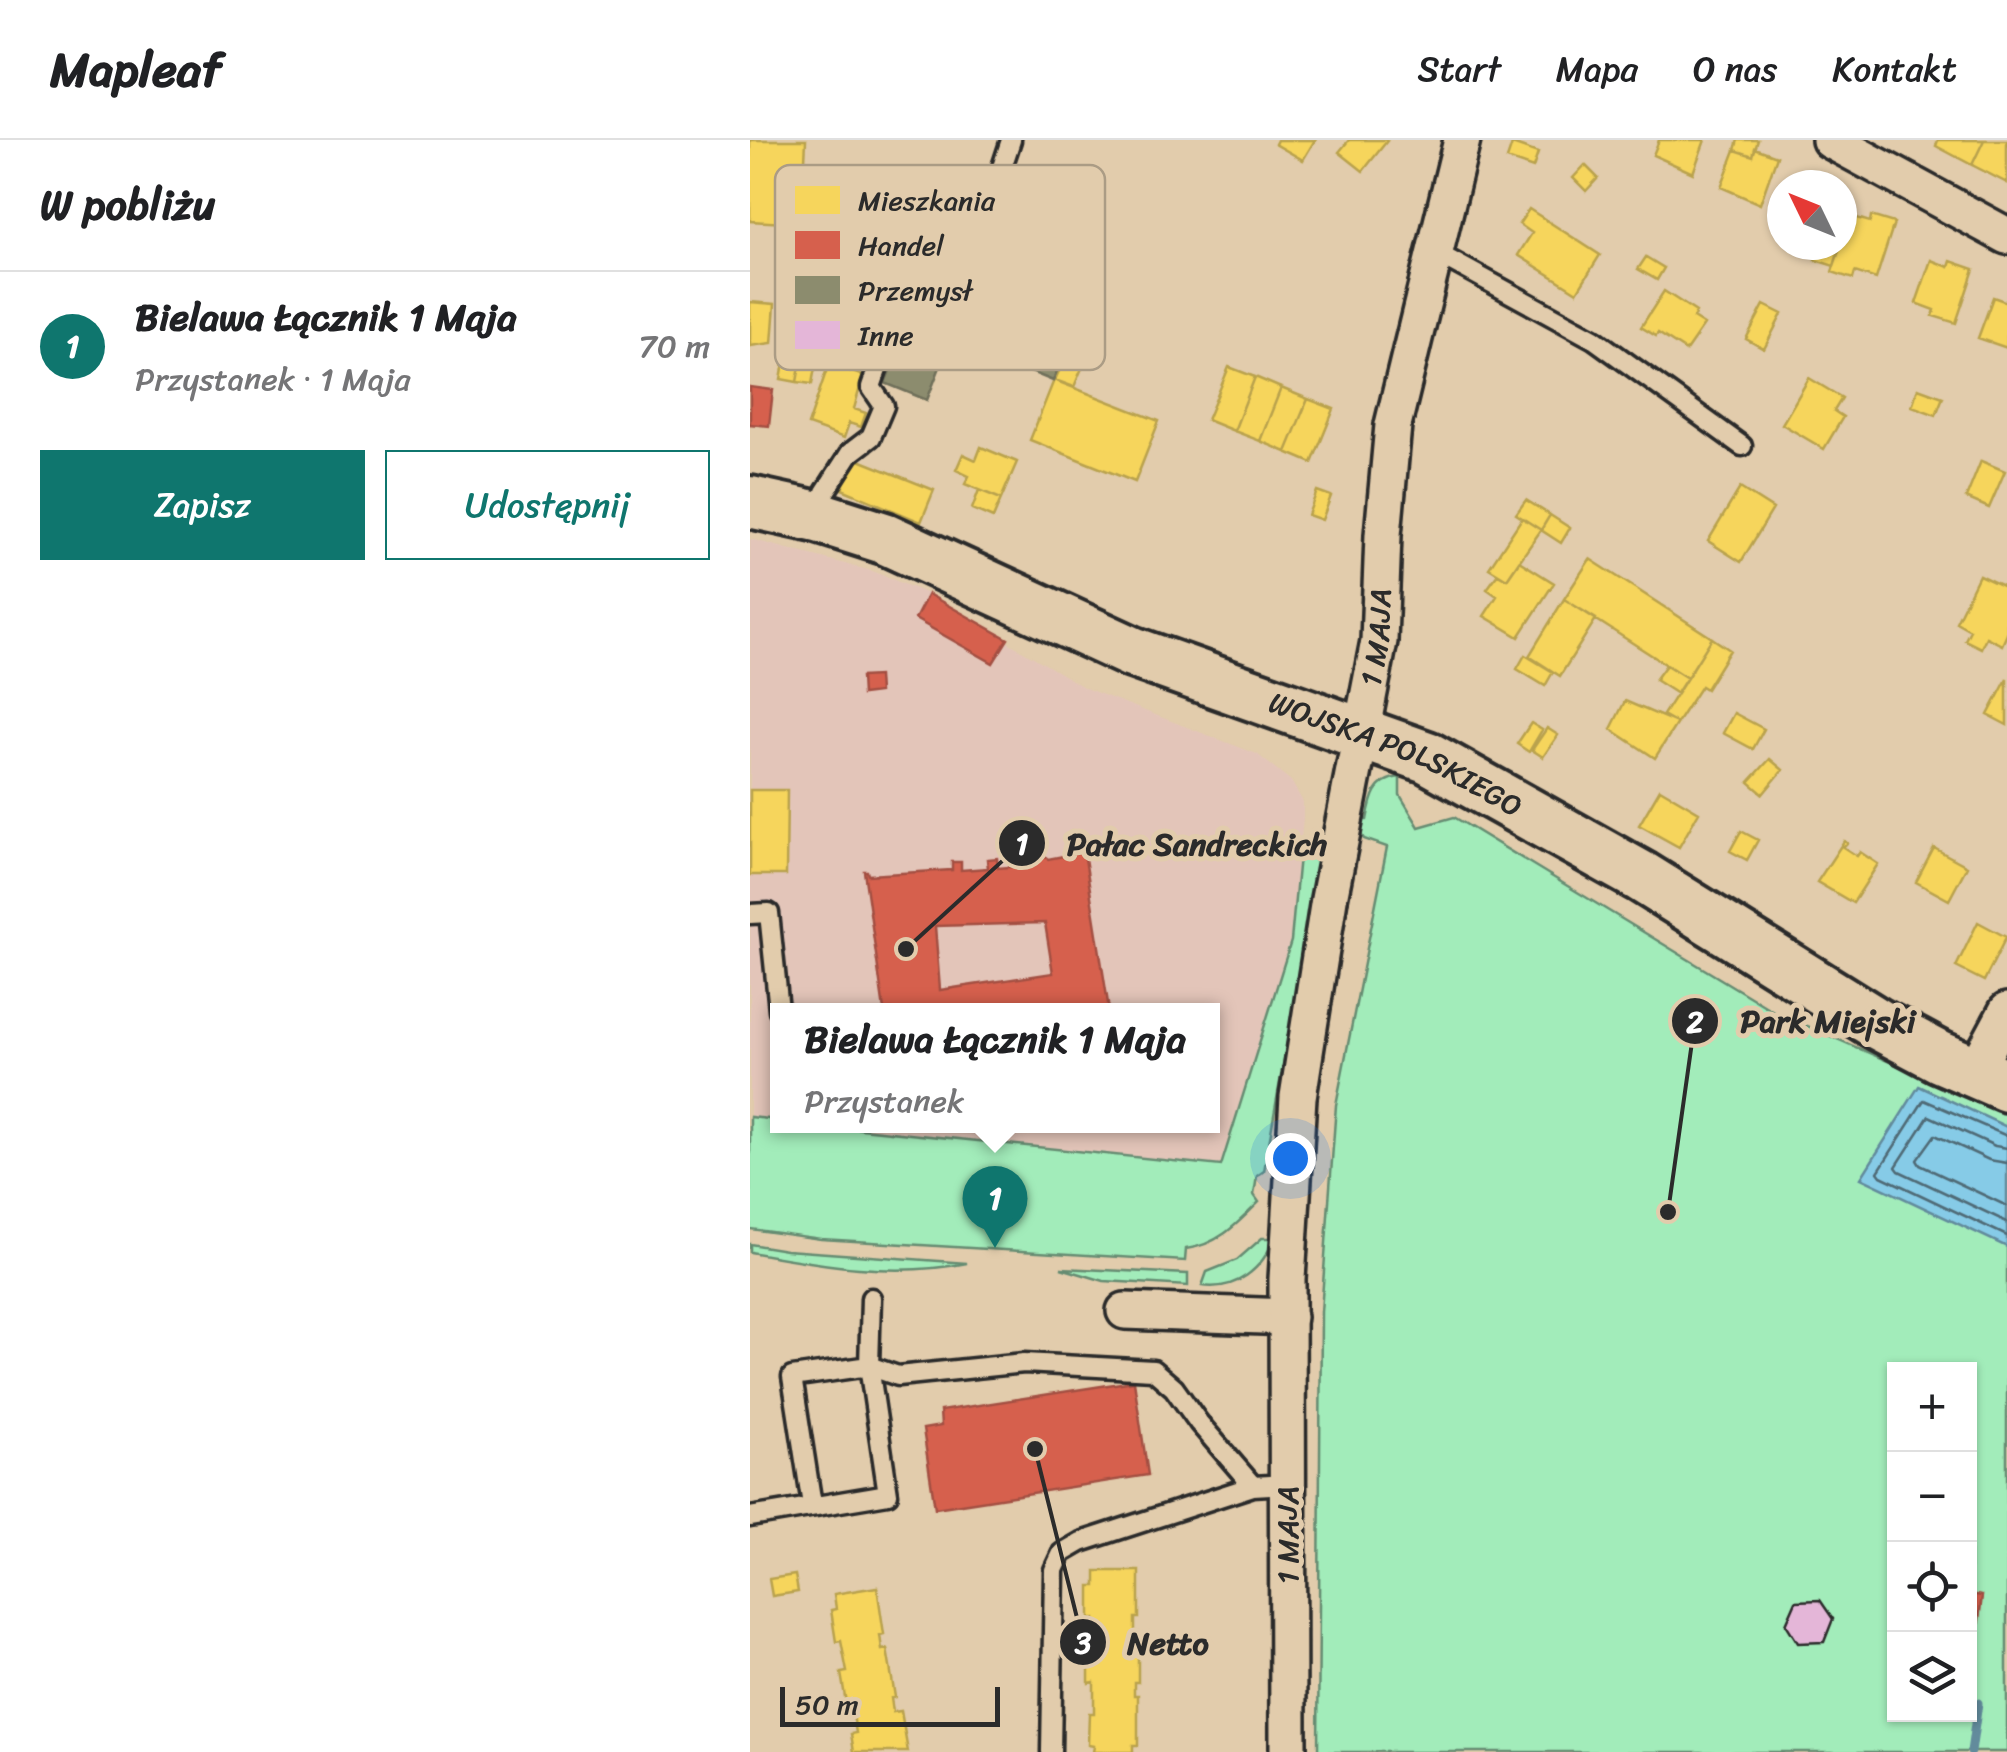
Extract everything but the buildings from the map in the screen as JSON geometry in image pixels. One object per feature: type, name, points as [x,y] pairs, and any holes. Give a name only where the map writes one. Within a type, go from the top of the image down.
[{"type":"street","name":"1 MAJA","points":[[1288,1752],[1288,1227],[1301,1066],[1379,642],[1393,425],[1462,140]]},
{"type":"street","points":[[1830,140],[2007,236]]},
{"type":"street","name":"WOJSKA POLSKIEGO","points":[[750,502],[818,517],[920,552],[1132,652],[1426,757],[1642,877],[1876,1023],[1940,1057],[1991,1078]]},
{"type":"street","points":[[1991,1078],[2007,1010]]},
{"type":"street","points":[[1125,1310],[1288,1317]]},
{"type":"lane","points":[[1003,165],[1011,140]]},
{"type":"lane","points":[[1435,252],[1594,339],[1742,446]]},
{"type":"lane","points":[[818,517],[826,492],[850,453],[871,437],[884,406],[870,388],[876,370]]},
{"type":"lane","points":[[750,914],[769,913],[778,1003]]},
{"type":"lane","points":[[750,1517],[888,1494],[869,1366],[871,1298]]},
{"type":"lane","points":[[812,1505],[792,1377],[869,1366],[898,1376],[1024,1363],[1153,1370],[1174,1388],[1198,1424],[1253,1486]]},
{"type":"lane","points":[[1050,1752],[1054,1570],[1062,1553],[1117,1529],[1253,1486],[1288,1484]]},
{"type":"shaded area","points":[[750,539],[872,571],[928,594],[1085,688],[1257,754],[1291,781],[1303,802],[1303,818],[1291,941],[1221,1166],[900,1133],[1220,1133],[1220,1003],[770,1003],[770,1119],[750,1117]]},
{"type":"green space","points":[[1400,777],[1400,795],[1419,827],[1454,817],[1775,1012],[2007,1113],[2007,1752],[1318,1752],[1321,1312],[1336,1105],[1387,847],[1364,839],[1356,827],[1357,819],[1367,820],[1375,791],[1384,782]]},
{"type":"green space","points":[[1299,856],[1320,859],[1264,1171],[1257,1176],[1254,1195],[1259,1202],[1217,1238],[1186,1249],[1185,1261],[821,1239],[750,1229],[750,1117],[770,1119],[770,1133],[900,1133],[1221,1166],[1291,941]]},
{"type":"green space","points":[[1262,1238],[1274,1238],[1263,1259],[1247,1276],[1226,1285],[1202,1286],[1207,1272],[1237,1260]]},
{"type":"green space","points":[[750,1244],[967,1263],[913,1269],[859,1268],[750,1252]]},
{"type":"green space","points":[[1061,1268],[1188,1274],[1188,1286],[1104,1281]]},
{"type":"water","points":[[1919,1086],[2007,1127],[2007,1247],[1861,1178]]},
{"type":"waterway","points":[[1971,1752],[1978,1703]]},
{"type":"place","name":"Pałac Sandreckich","points":[[906,949]]},
{"type":"place","name":"Park Miejski","points":[[1668,1212]]},
{"type":"place","name":"Bielawa Łącznik 1 Maja","points":[[995,1248]]},
{"type":"place","name":"Netto","points":[[1035,1449]]}]
